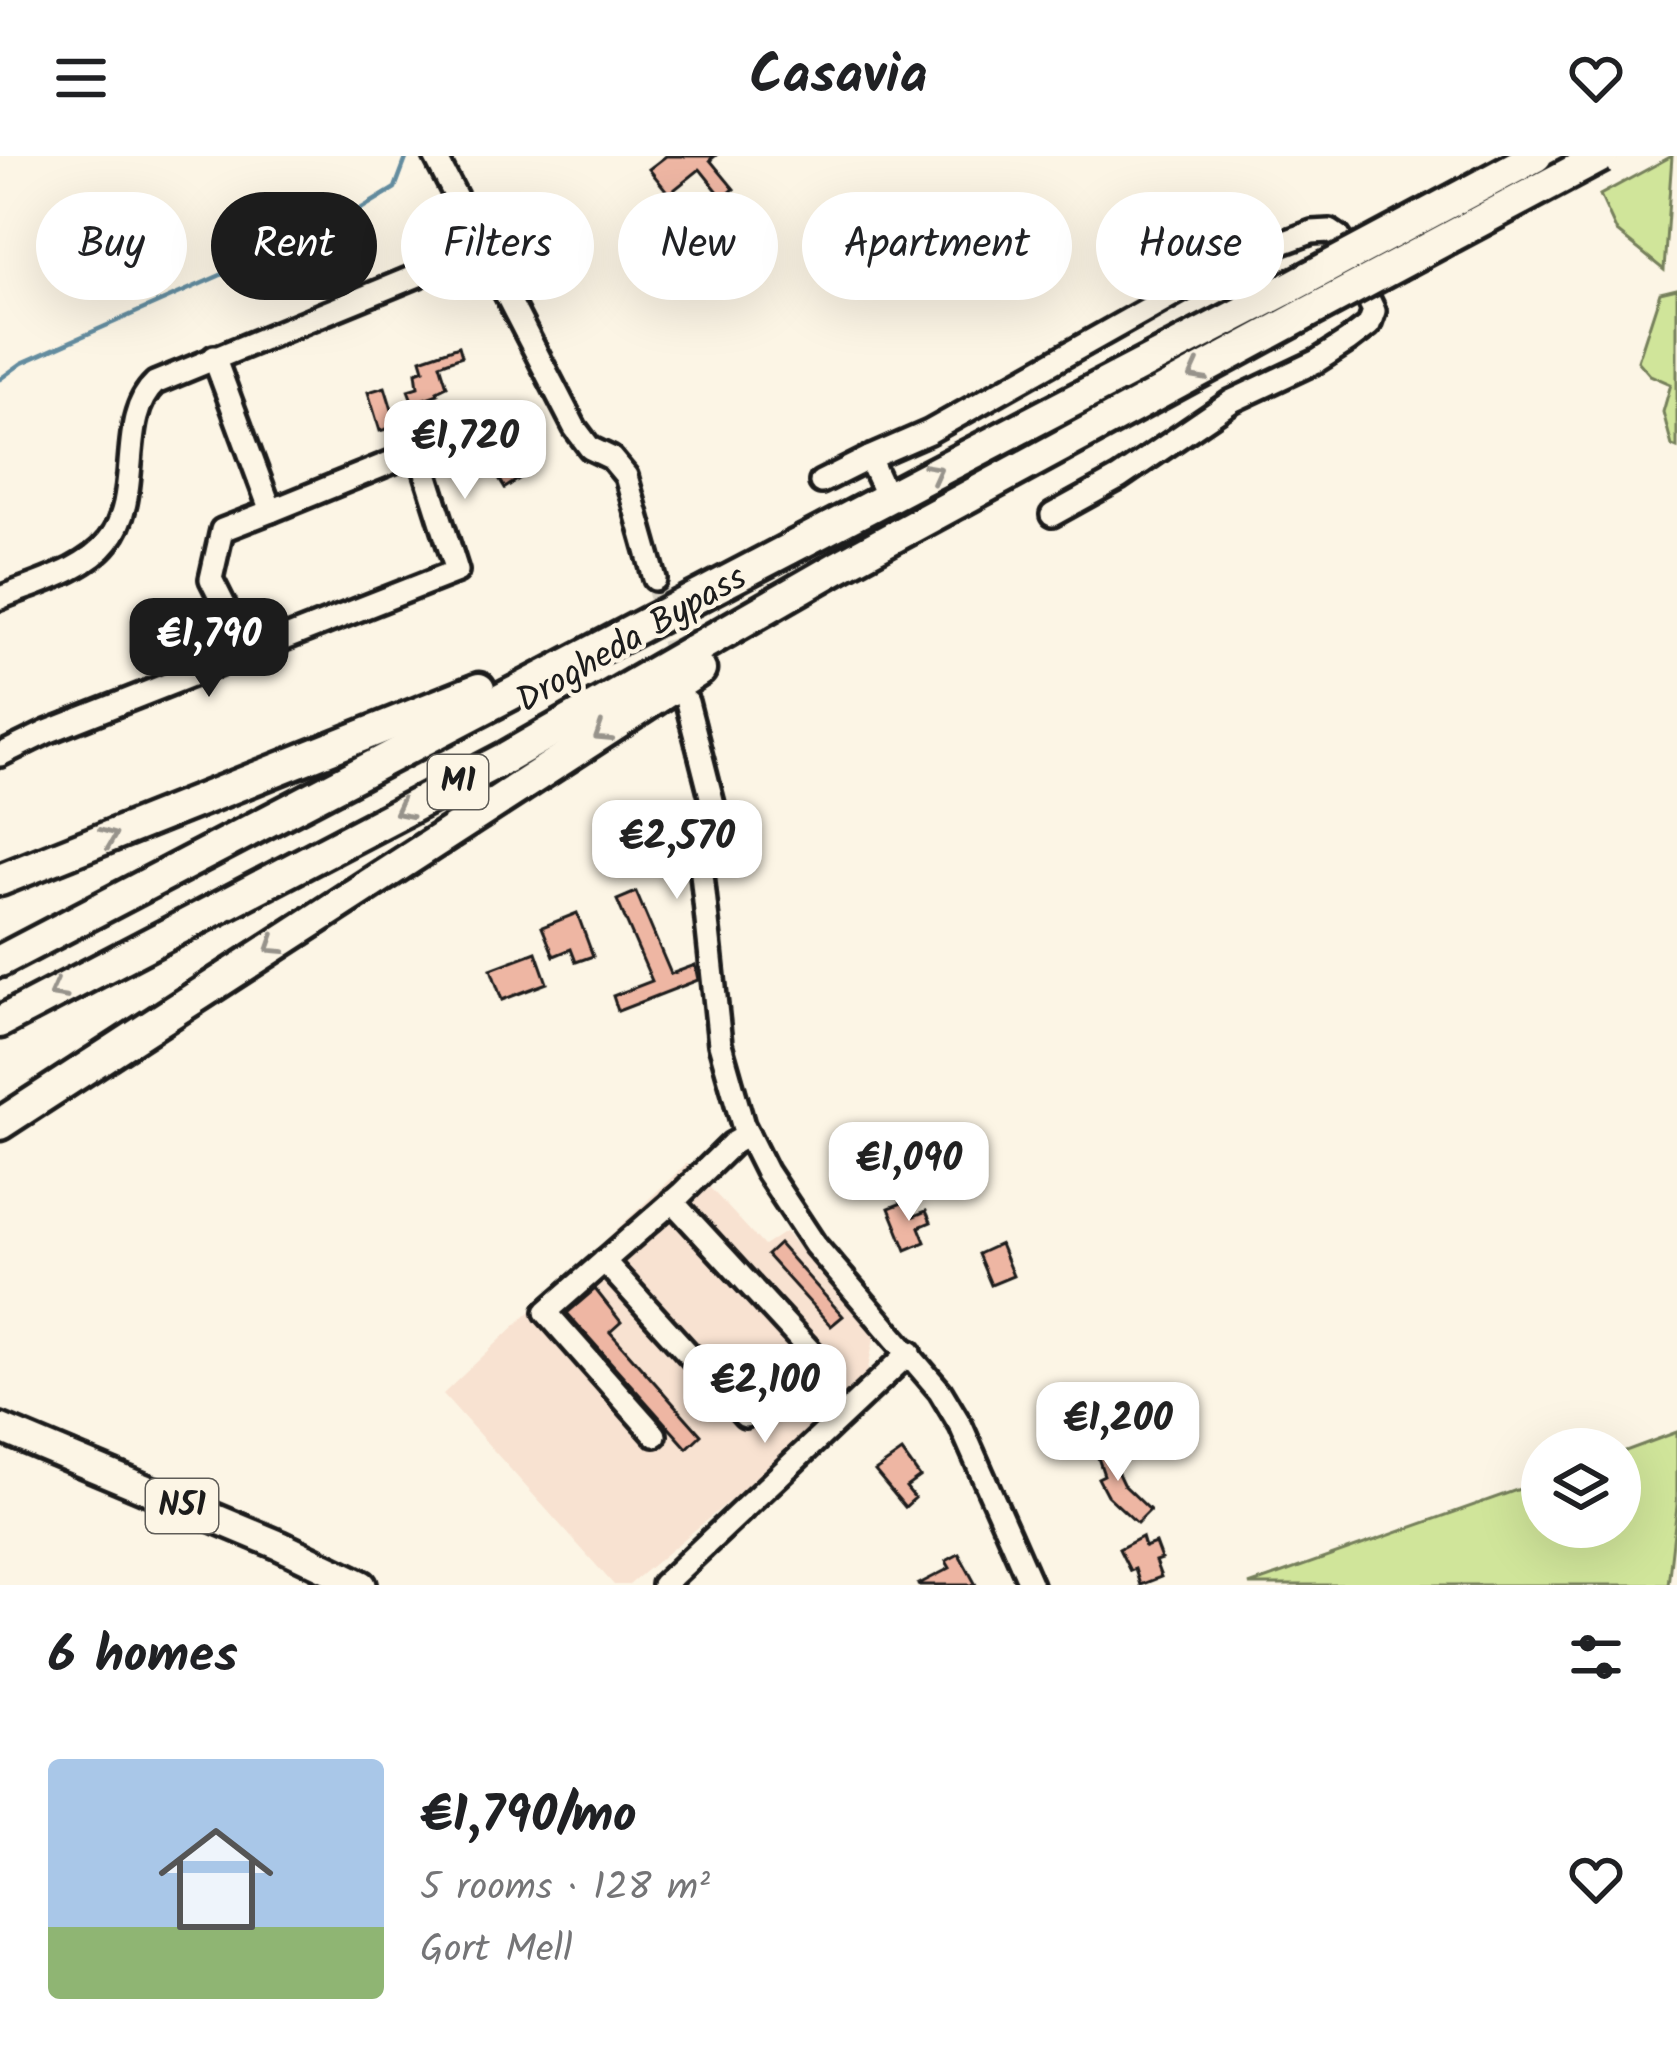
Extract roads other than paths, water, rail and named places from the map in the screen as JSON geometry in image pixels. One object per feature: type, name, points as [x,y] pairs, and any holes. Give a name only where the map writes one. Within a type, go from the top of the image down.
[{"type":"highway","name":"Drogheda Bypass","points":[[0,961],[1536,156]]},
{"type":"highway","name":"Drogheda Bypass","points":[[0,1022],[507,757],[909,530],[1602,156]]},
{"type":"highway","points":[[0,1124],[823,591],[909,530]]},
{"type":"highway","points":[[0,880],[485,686],[654,606],[756,565]]},
{"type":"main road","name":"N51","points":[[0,1428],[279,1545],[362,1585]]},
{"type":"street","points":[[435,156],[453,192]]},
{"type":"street","points":[[821,482],[929,432],[1233,261],[1312,232],[1330,231],[1339,238],[1375,311],[1370,326],[1317,361],[1202,419],[1119,478],[1052,514]]},
{"type":"street","points":[[0,598],[80,563],[109,541],[126,495],[134,454],[134,415],[143,394],[155,383],[401,282]]},
{"type":"street","points":[[508,300],[575,428],[590,448],[611,458],[626,476],[655,579]]},
{"type":"street","points":[[214,357],[271,511]]},
{"type":"street","points":[[0,755],[47,732],[458,571],[418,451],[222,530],[212,579],[248,653]]},
{"type":"street","points":[[869,458],[887,497]]},
{"type":"street","points":[[687,702],[716,812],[701,864],[720,1044],[748,1136],[815,1245],[910,1352],[961,1426],[1030,1585]]},
{"type":"street","points":[[655,1436],[546,1312],[731,1144],[748,1136]]},
{"type":"street","points":[[673,1201],[815,1356]]},
{"type":"street","points":[[604,1261],[745,1416]]},
{"type":"street","points":[[663,1585],[910,1352]]},
{"type":"waterway","points":[[0,379],[22,363],[336,224],[395,188],[407,156]]},
{"type":"tunnel","points":[[655,579],[679,671]]}]
